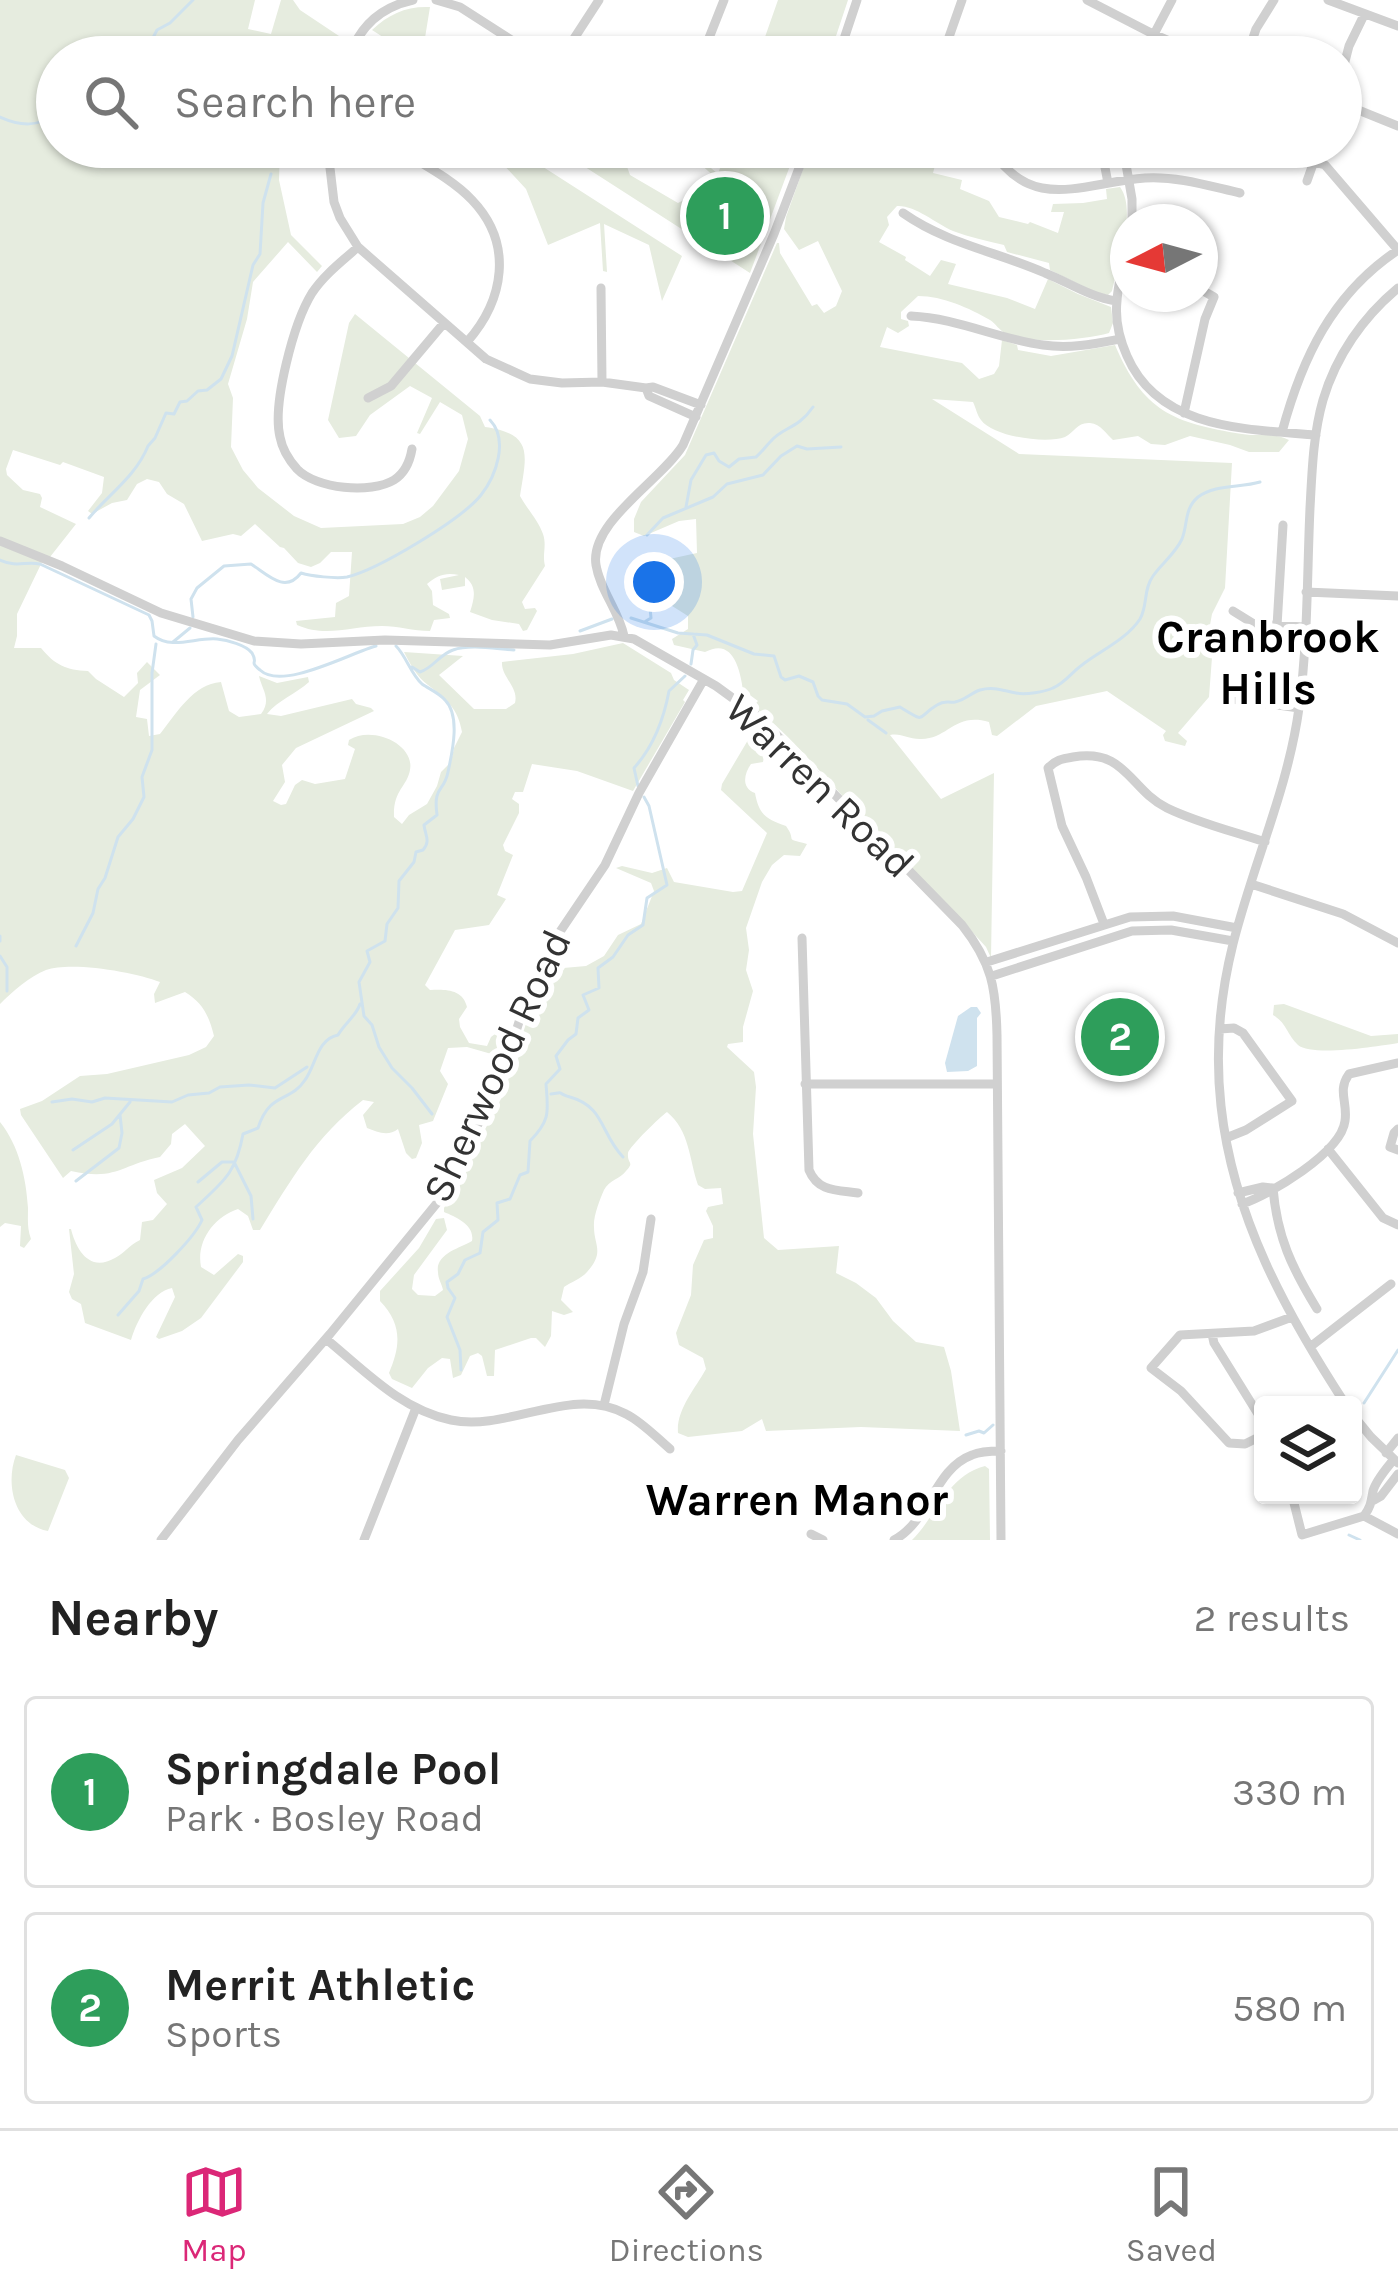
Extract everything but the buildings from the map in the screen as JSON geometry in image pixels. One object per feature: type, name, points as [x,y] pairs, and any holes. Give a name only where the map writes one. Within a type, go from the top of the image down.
[{"type":"street","points":[[359,36],[389,8],[411,0]]},
{"type":"street","points":[[436,0],[460,7],[505,36]]},
{"type":"street","points":[[576,36],[599,0]]},
{"type":"street","points":[[709,36],[724,0]]},
{"type":"street","points":[[846,36],[857,0]]},
{"type":"street","points":[[949,36],[962,0]]},
{"type":"street","points":[[1088,0],[1158,36]]},
{"type":"street","points":[[1153,34],[1172,0]]},
{"type":"street","points":[[1254,36],[1274,0]]},
{"type":"street","points":[[1328,0],[1398,26]]},
{"type":"street","points":[[1354,36],[1364,15]]},
{"type":"street","points":[[1362,111],[1398,126]]},
{"type":"street","points":[[330,168],[334,202],[358,248],[486,359],[530,379],[653,386],[701,404]]},
{"type":"street","points":[[426,168],[470,197],[491,226],[497,244],[498,281],[488,315],[466,342]]},
{"type":"street","points":[[0,542],[191,624],[254,641],[550,645],[624,636],[597,569],[598,547],[613,521],[678,454],[799,168]]},
{"type":"street","points":[[1005,168],[1039,188],[1068,191],[1128,180],[1182,179],[1240,193]]},
{"type":"street","points":[[1105,168],[1108,183]]},
{"type":"street","points":[[1126,168],[1130,204]]},
{"type":"street","points":[[1307,182],[1312,168]]},
{"type":"street","points":[[1282,432],[1300,371],[1324,325],[1355,284],[1398,250],[1327,168]]},
{"type":"street","points":[[903,213],[961,244],[1110,300]]},
{"type":"street","points":[[358,248],[320,282],[301,313],[279,406],[279,436],[304,476],[338,487],[392,481],[405,469],[412,449]]},
{"type":"street","points":[[601,288],[602,382]]},
{"type":"street","points":[[1340,1396],[1263,1262],[1240,1199],[1219,1086],[1220,1028],[1233,941],[1288,765],[1299,708],[1316,435],[1326,389],[1363,323],[1398,288]]},
{"type":"street","points":[[1117,312],[1120,339],[1132,367],[1170,406],[1235,428],[1316,435]]},
{"type":"street","points":[[1184,413],[1207,312]]},
{"type":"street","points":[[911,316],[953,321],[1045,346],[1120,339]]},
{"type":"street","points":[[368,398],[391,386],[444,323]]},
{"type":"street","points":[[646,388],[649,396],[696,417]]},
{"type":"street","points":[[1277,626],[1283,525]]},
{"type":"street","points":[[1306,592],[1398,596]]},
{"type":"street","points":[[1233,611],[1247,621],[1304,627]]},
{"type":"street","name":"Warren Road","points":[[624,636],[748,709],[962,926],[987,962],[996,993],[1001,1540]]},
{"type":"street","name":"Sherwood Road","points":[[161,1540],[238,1440],[446,1192],[503,1069],[551,945],[605,865],[647,776],[704,679]]},
{"type":"street","points":[[1225,698],[1299,708]]},
{"type":"street","points":[[1104,924],[1062,826],[1052,794],[1050,765],[1095,755],[1121,766],[1170,809],[1265,842]]},
{"type":"street","points":[[1251,884],[1343,914],[1398,943]]},
{"type":"street","points":[[987,962],[1130,917],[1173,916],[1237,928]]},
{"type":"street","points":[[992,976],[1132,931],[1171,930],[1233,941]]},
{"type":"street","points":[[802,938],[811,1176],[823,1188],[858,1193]]},
{"type":"street","points":[[1220,1028],[1244,1033],[1292,1101],[1226,1138]]},
{"type":"street","points":[[1240,1199],[1266,1196],[1328,1149],[1343,1129],[1345,1079],[1356,1071],[1398,1063]]},
{"type":"street","points":[[805,1084],[997,1084]]},
{"type":"street","points":[[1398,1129],[1390,1147],[1398,1150]]},
{"type":"street","points":[[1328,1149],[1383,1218],[1398,1225]]},
{"type":"street","points":[[1274,1188],[1279,1233],[1317,1310]]},
{"type":"street","points":[[604,1405],[624,1324],[643,1272],[651,1219]]},
{"type":"street","points":[[1310,1347],[1390,1284]]},
{"type":"street","points":[[1254,1440],[1229,1443],[1181,1391],[1151,1368],[1180,1335],[1254,1331],[1292,1317]]},
{"type":"street","points":[[1213,1334],[1254,1407]]},
{"type":"street","points":[[326,1339],[394,1395],[441,1418],[474,1423],[568,1405],[604,1405],[633,1418],[670,1449]]},
{"type":"street","points":[[364,1540],[416,1408]]},
{"type":"street","points":[[1362,1425],[1393,1458]]},
{"type":"street","points":[[1374,1500],[1373,1491],[1393,1458],[1398,1438]]},
{"type":"street","points":[[894,1540],[919,1520],[955,1465],[972,1454],[1001,1450]]},
{"type":"street","points":[[1294,1504],[1302,1534],[1356,1521],[1398,1474]]},
{"type":"street","points":[[1364,1516],[1398,1534]]},
{"type":"street","points":[[811,1534],[823,1540]]},
{"type":"shaded area","points":[[0,0],[255,0],[248,29],[271,34],[281,0],[293,0],[339,36],[36,36],[36,168],[279,168],[291,235],[322,266],[317,272],[288,242],[253,282],[228,384],[233,398],[231,447],[243,470],[294,516],[321,528],[403,524],[420,517],[459,471],[468,439],[462,415],[440,402],[417,433],[432,398],[410,386],[370,415],[356,436],[339,438],[328,420],[355,314],[480,416],[485,427],[520,441],[525,458],[520,496],[545,542],[545,566],[522,602],[525,609],[537,611],[523,631],[519,624],[470,612],[473,589],[465,577],[465,586],[442,590],[440,579],[459,575],[450,574],[427,584],[433,605],[450,618],[434,620],[430,631],[382,626],[318,631],[297,625],[296,621],[335,617],[336,603],[349,596],[352,552],[331,552],[311,567],[298,563],[255,524],[241,536],[202,541],[184,504],[167,494],[159,482],[147,479],[137,484],[127,500],[92,514],[88,511],[102,493],[104,477],[13,450],[7,475],[23,490],[40,494],[40,507],[76,524],[42,562],[17,614],[14,648],[41,648],[56,662],[88,671],[124,697],[138,683],[137,673],[147,662],[160,675],[140,690],[136,717],[147,719],[149,736],[160,734],[186,701],[211,684],[221,682],[229,711],[239,717],[261,714],[264,709],[259,676],[277,683],[308,677],[309,682],[267,714],[281,716],[352,699],[374,711],[296,748],[282,765],[285,782],[273,801],[286,804],[302,780],[315,784],[345,779],[355,749],[348,745],[349,740],[380,736],[399,745],[410,761],[394,808],[394,817],[402,824],[427,804],[462,732],[458,716],[420,678],[404,652],[463,656],[439,675],[474,709],[506,709],[515,703],[502,662],[623,643],[689,690],[633,791],[577,771],[532,764],[523,792],[515,792],[512,799],[519,804],[519,813],[503,845],[513,855],[497,895],[506,899],[489,925],[455,930],[425,985],[462,997],[467,1007],[460,1027],[469,1043],[487,1046],[495,1034],[502,1040],[495,1055],[467,1047],[448,1048],[440,1071],[448,1084],[433,1121],[419,1125],[422,1143],[416,1158],[406,1153],[398,1129],[386,1133],[367,1128],[363,1115],[374,1102],[363,1100],[317,1144],[260,1230],[253,1230],[248,1216],[238,1209],[214,1224],[201,1248],[201,1267],[214,1275],[238,1254],[243,1262],[201,1318],[182,1331],[156,1337],[175,1297],[172,1288],[146,1308],[131,1340],[85,1323],[81,1304],[69,1292],[74,1274],[69,1229],[91,1261],[106,1262],[119,1256],[140,1240],[142,1222],[153,1220],[167,1204],[154,1180],[182,1168],[205,1146],[185,1124],[172,1134],[171,1144],[160,1157],[109,1173],[71,1171],[63,1178],[20,1109],[80,1076],[107,1074],[206,1047],[214,1036],[207,1016],[185,992],[155,1003],[160,982],[86,967],[46,970],[0,1004]]},
{"type":"shaded area","points":[[778,0],[848,0],[836,36],[765,36]]},
{"type":"shaded area","points":[[430,7],[425,36],[381,36],[372,30],[398,12]]},
{"type":"shaded area","points":[[506,168],[545,168],[682,256],[662,301],[649,245],[604,224],[607,272],[603,271],[600,223],[548,245],[526,189]]},
{"type":"shaded area","points":[[587,168],[628,168],[630,175],[678,203],[715,184],[717,179],[705,168],[718,174],[720,168],[789,168],[750,273]]},
{"type":"shaded area","points":[[804,168],[934,168],[933,173],[962,180],[960,189],[989,201],[999,217],[1058,233],[1064,212],[1051,212],[1053,204],[1107,199],[1106,189],[1120,187],[1126,204],[1110,204],[1108,295],[1050,270],[1049,263],[953,231],[904,206],[897,206],[887,217],[889,225],[879,242],[930,276],[941,260],[956,264],[948,284],[1035,309],[1048,279],[1110,307],[1113,323],[1109,333],[1056,340],[1015,337],[956,304],[918,296],[901,312],[909,326],[898,333],[887,327],[880,347],[962,363],[979,379],[994,374],[999,366],[1002,340],[1017,345],[1018,350],[1051,356],[1115,345],[1137,385],[1163,410],[1218,430],[1289,440],[1279,452],[1249,452],[1190,436],[1165,445],[1151,444],[1138,436],[1113,440],[1090,423],[1065,437],[1034,439],[987,426],[973,402],[932,399],[1019,454],[1232,463],[1225,588],[1210,625],[1209,697],[1178,733],[1187,741],[1185,746],[1165,741],[1166,731],[1107,691],[1036,706],[997,736],[992,735],[989,722],[977,720],[959,723],[930,738],[890,735],[941,799],[994,773],[991,958],[953,911],[753,706],[758,701],[743,690],[729,652],[674,645],[672,639],[688,629],[688,616],[661,599],[639,594],[636,563],[697,553],[696,519],[644,536],[634,532],[634,519],[641,502],[685,455],[777,243],[812,306],[817,304],[824,313],[836,306],[842,291],[818,241],[799,250],[784,229]]},
{"type":"shaded area","points":[[757,734],[769,738],[812,781],[765,750],[763,762],[751,764],[745,776],[764,815],[786,826],[793,840],[807,844],[800,856],[784,855],[772,865],[762,882],[746,928],[746,970],[753,991],[743,1042],[727,1047],[754,1072],[753,1134],[764,1238],[778,1250],[839,1246],[836,1273],[876,1298],[916,1342],[944,1347],[960,1431],[861,1427],[766,1431],[762,1419],[742,1431],[688,1437],[678,1433],[683,1408],[706,1369],[703,1358],[679,1345],[676,1333],[691,1295],[693,1265],[704,1240],[713,1238],[706,1211],[723,1204],[721,1188],[698,1185],[685,1137],[667,1112],[628,1153],[629,1168],[604,1190],[594,1223],[596,1259],[585,1274],[564,1287],[561,1300],[573,1312],[552,1311],[551,1336],[545,1347],[531,1338],[495,1350],[494,1376],[487,1376],[478,1353],[453,1378],[450,1359],[442,1358],[412,1388],[392,1379],[389,1373],[397,1335],[380,1301],[380,1291],[419,1248],[436,1219],[444,1218],[447,1230],[414,1275],[412,1289],[418,1295],[435,1296],[443,1290],[440,1261],[472,1241],[468,1226],[444,1208],[503,1095],[533,1002],[552,969],[586,966],[604,956],[618,935],[641,924],[654,891],[651,883],[616,868],[652,873],[667,868],[674,882],[742,891],[767,833],[721,790],[748,740]]},
{"type":"shaded area","points":[[1284,1004],[1371,1036],[1398,1034],[1398,1043],[1346,1050],[1306,1048],[1273,1015],[1274,1005]]},
{"type":"shaded area","points":[[0,1122],[17,1152],[25,1185],[31,1239],[24,1248],[20,1246],[21,1226],[5,1223],[0,1227]]},
{"type":"shaded area","points":[[16,1455],[65,1470],[69,1478],[48,1531],[27,1521],[15,1502]]},
{"type":"shaded area","points":[[985,1466],[989,1469],[990,1540],[912,1540],[952,1487]]},
{"type":"water","points":[[971,1007],[981,1013],[977,1018],[977,1066],[947,1072],[945,1063],[958,1016]]},
{"type":"waterway","points":[[154,36],[193,0]]},
{"type":"waterway","points":[[0,117],[36,122]]},
{"type":"waterway","points":[[89,518],[137,467],[166,413],[174,414],[180,402],[221,379],[232,356],[253,265],[260,254],[263,203],[271,174]]},
{"type":"waterway","points":[[686,507],[691,480],[706,455],[714,453],[729,467],[739,459],[756,457],[813,407]]},
{"type":"waterway","points":[[193,617],[191,599],[197,588],[224,566],[251,564],[283,582],[301,573],[347,577],[438,530],[471,505],[491,478],[499,437],[490,420]]},
{"type":"waterway","points":[[647,535],[663,518],[713,497],[727,484],[763,475],[797,446],[841,447]]},
{"type":"waterway","points":[[631,618],[774,656],[785,680],[799,676],[813,682],[822,700],[847,704],[865,717],[900,707],[921,717],[940,703],[959,701],[985,689],[1040,692],[1061,683],[1135,626],[1150,581],[1179,544],[1188,512],[1198,497],[1260,482]]},
{"type":"waterway","points":[[0,560],[40,564],[149,615],[154,636],[161,640],[217,639],[241,645],[252,653],[256,667],[270,675],[300,673],[376,646]]},
{"type":"waterway","points":[[646,621],[651,618],[650,608]]},
{"type":"waterway","points":[[580,631],[612,619]]},
{"type":"waterway","points":[[173,642],[190,628]]},
{"type":"waterway","points":[[691,664],[697,645],[693,634]]},
{"type":"waterway","points":[[76,946],[93,913],[118,837],[144,797],[142,777],[152,750],[156,644]]},
{"type":"waterway","points":[[396,646],[418,680],[450,707],[453,745],[436,799],[437,815],[424,825],[427,844],[416,852],[399,881],[398,908],[387,924],[385,941],[367,951],[370,962],[359,982],[364,1016],[379,1047],[432,1114]]},
{"type":"waterway","points":[[412,667],[420,672],[460,648],[514,650]]},
{"type":"waterway","points":[[638,786],[634,768],[657,732],[669,691],[685,676]]},
{"type":"waterway","points":[[868,720],[886,733]]},
{"type":"waterway","points":[[461,1370],[460,1350],[447,1317],[455,1298],[447,1282],[465,1260],[480,1253],[483,1232],[498,1220],[497,1203],[510,1199],[520,1175],[528,1172],[530,1141],[547,1115],[546,1084],[560,1069],[556,1056],[576,1034],[578,1018],[589,1010],[583,995],[599,988],[598,968],[643,925],[647,898],[667,885],[644,797]]},
{"type":"waterway","points":[[0,936],[0,941]]},
{"type":"waterway","points":[[0,956],[7,967],[7,991]]},
{"type":"waterway","points":[[118,1315],[143,1279],[167,1262],[198,1227],[202,1220],[196,1207],[227,1175],[243,1134],[258,1128],[268,1108],[299,1087],[321,1047],[338,1035],[360,1004]]},
{"type":"waterway","points":[[52,1102],[105,1098],[172,1102],[220,1087],[275,1088],[307,1067]]},
{"type":"waterway","points":[[551,1094],[560,1093],[590,1107],[623,1157]]},
{"type":"waterway","points":[[73,1150],[112,1124],[130,1102]]},
{"type":"waterway","points":[[76,1181],[119,1148],[120,1115]]},
{"type":"waterway","points":[[198,1182],[222,1162],[233,1162]]},
{"type":"waterway","points":[[235,1164],[251,1196],[253,1219]]},
{"type":"waterway","points":[[1364,1403],[1398,1350]]},
{"type":"waterway","points":[[966,1435],[984,1433],[993,1425]]},
{"type":"waterway","points":[[1349,1535],[1360,1540]]},
{"type":"place","name":"Springdale Pool","points":[[725,216]]},
{"type":"place","name":"Merrit Athletic","points":[[1120,1037]]},
{"type":"district","name":"Cranbrook Hills","points":[[1268,663]]},
{"type":"district","name":"Warren Manor","points":[[797,1500]]}]
